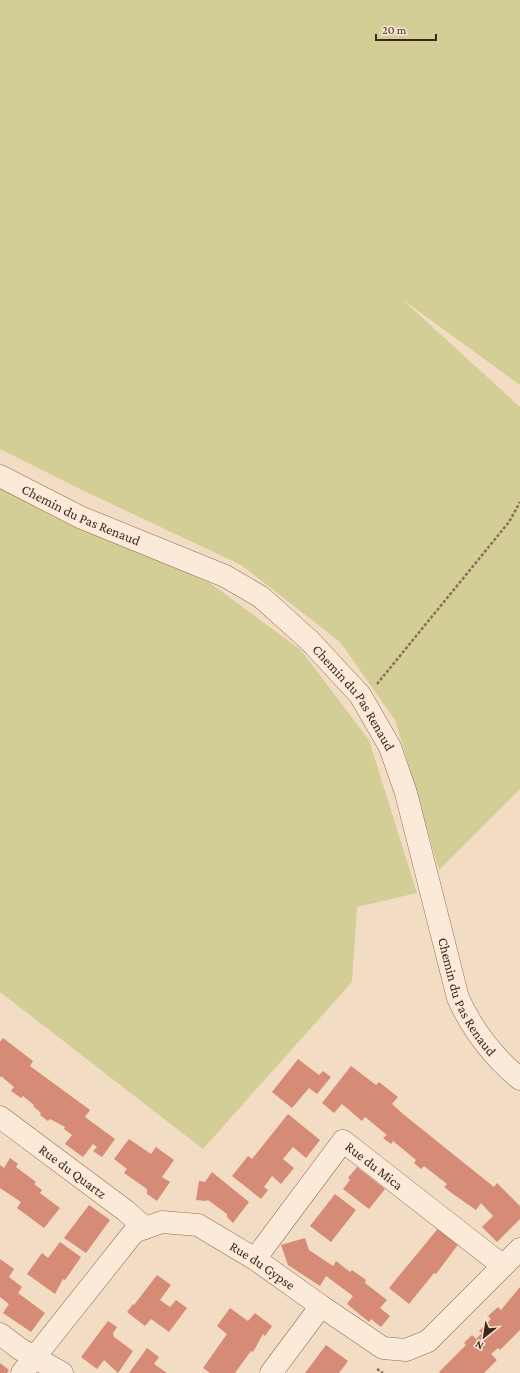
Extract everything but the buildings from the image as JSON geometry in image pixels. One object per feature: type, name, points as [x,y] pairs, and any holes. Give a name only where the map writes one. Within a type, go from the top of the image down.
[{"type":"street","name":"Chemin du Pas Renaud","points":[[0,476],[80,517],[225,576],[261,597],[310,641],[360,695],[390,747],[406,793],[458,998],[470,1023],[492,1054],[520,1079]]},
{"type":"street","name":"Rue du Quartz","points":[[0,1117],[126,1211],[145,1228]]},
{"type":"street","name":"Rue du Mica","points":[[255,1259],[343,1141],[503,1266]]},
{"type":"street","name":"Rue du Gypse","points":[[28,1365],[134,1232],[162,1222],[198,1225],[255,1259],[320,1306],[383,1348],[406,1350],[428,1341],[520,1249]]},
{"type":"street","points":[[271,1373],[320,1306]]},
{"type":"street","points":[[0,1334],[28,1365],[62,1373]]},
{"type":"path","points":[[360,695],[378,684],[509,522],[520,502]]},
{"type":"shaded area","points":[[0,0],[520,0],[520,385],[403,300],[520,407],[520,789],[439,870],[395,720],[340,642],[241,565],[82,490],[0,449]]},
{"type":"shaded area","points":[[0,488],[210,583],[301,650],[369,740],[417,893],[357,907],[352,982],[203,1149],[0,992]]}]
